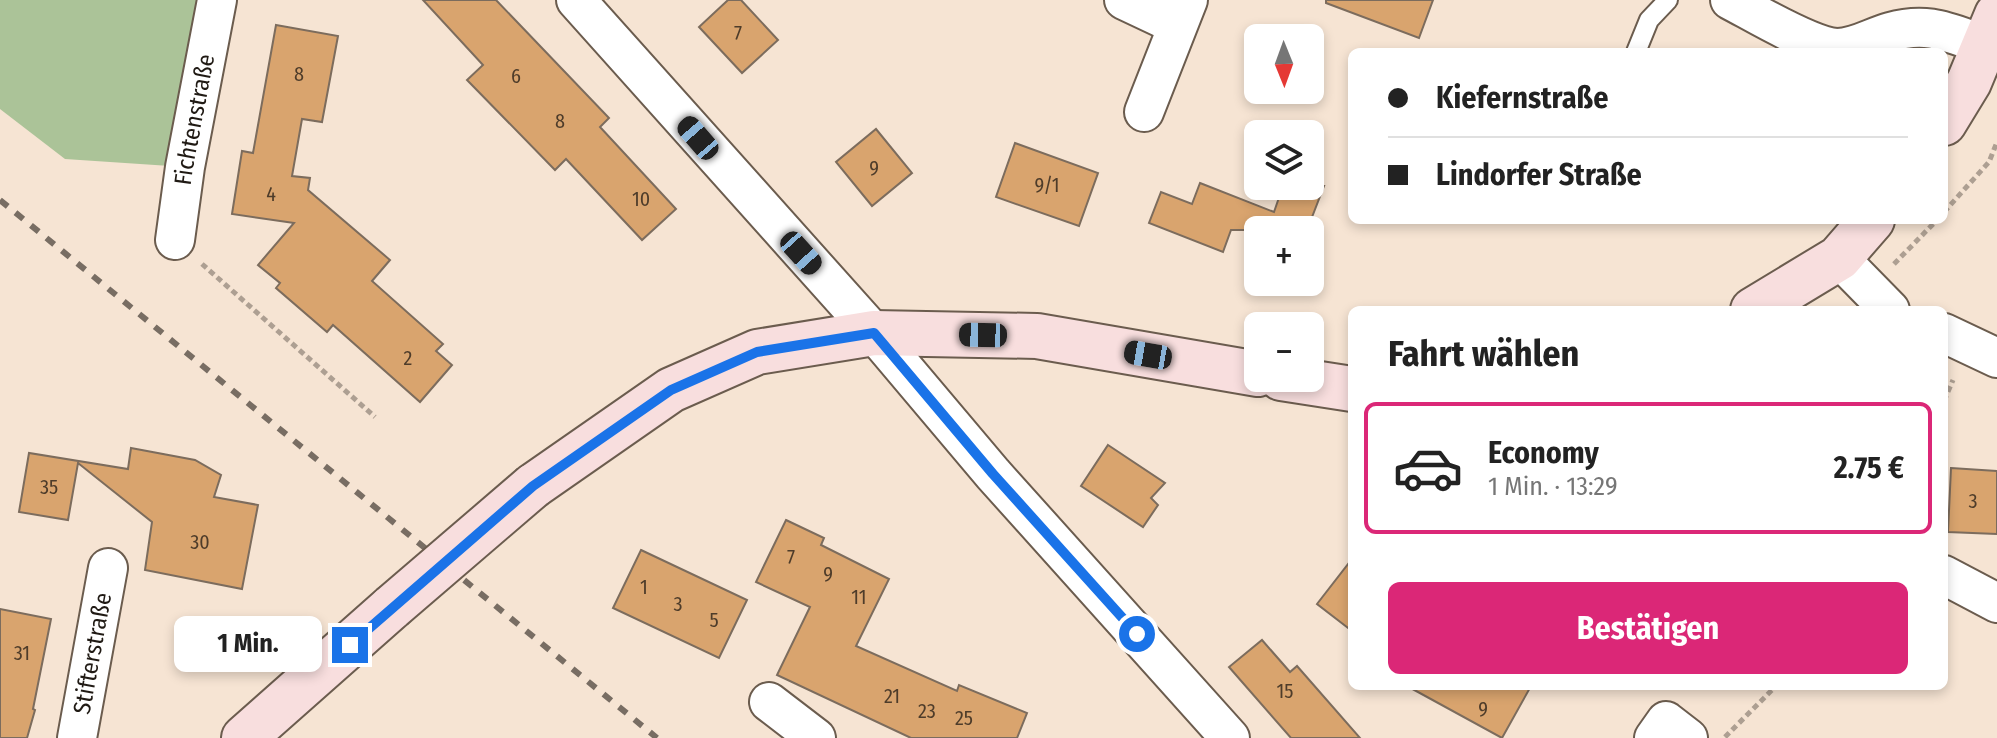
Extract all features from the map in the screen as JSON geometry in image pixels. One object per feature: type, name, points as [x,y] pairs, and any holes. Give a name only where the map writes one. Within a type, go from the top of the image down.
[{"type":"street","name":"Fichtenstraße","points":[[175,240],[185,167],[217,0]]},
{"type":"street","points":[[576,0],[1230,738]]},
{"type":"street","points":[[1124,0],[1182,13],[1144,112]]},
{"type":"street","points":[[1730,0],[1818,44],[1837,48],[1856,45],[1890,32],[1928,26],[1991,30],[1969,82],[1948,116]]},
{"type":"street","points":[[1760,306],[1839,258],[1869,224]]},
{"type":"street","points":[[1839,258],[1879,300]]},
{"type":"street","points":[[244,738],[533,486],[671,390],[757,352],[874,333],[1037,336],[1244,372]]},
{"type":"street","points":[[1948,335],[1997,358]]},
{"type":"street","points":[[1324,385],[1348,388]]},
{"type":"street","name":"Stifterstraße","points":[[77,738],[108,568]]},
{"type":"street","points":[[1948,577],[1997,603]]},
{"type":"street","points":[[769,702],[816,738]]},
{"type":"lane","points":[[1638,48],[1649,20],[1668,0]]},
{"type":"path","points":[[1948,208],[1989,162],[1997,142]]},
{"type":"path","points":[[1879,300],[1934,224]]},
{"type":"path","points":[[175,240],[375,417]]},
{"type":"path","points":[[1725,738],[1772,690]]},
{"type":"green space","points":[[0,0],[217,0],[185,167],[65,159],[0,109]]},
{"type":"building","points":[[423,0],[496,0],[609,118],[600,127],[676,209],[642,240],[566,159],[555,170],[467,80],[483,65]]},
{"type":"building","points":[[728,0],[741,0],[778,40],[742,73],[699,27]]},
{"type":"building","points":[[1326,0],[1433,0],[1419,38],[1326,3]]},
{"type":"building","points":[[276,25],[338,36],[322,122],[302,119],[292,176],[310,178],[308,190],[390,260],[372,281],[443,344],[436,351],[452,365],[420,402],[333,325],[327,332],[276,288],[280,283],[258,265],[294,223],[232,214],[242,151],[253,153]]},
{"type":"building","points":[[876,129],[912,173],[872,206],[836,162]]},
{"type":"building","points":[[1015,143],[1098,173],[1079,226],[996,197]]},
{"type":"building","points":[[1200,183],[1274,212],[1278,200],[1319,200],[1312,216],[1244,216],[1244,230],[1231,230],[1223,252],[1149,223],[1161,192],[1192,204]]},
{"type":"building","points":[[1108,445],[1165,483],[1151,498],[1158,505],[1143,527],[1081,486]]},
{"type":"building","points":[[131,448],[195,460],[221,475],[214,497],[258,505],[242,589],[145,570],[152,522],[78,463],[68,520],[19,512],[29,453],[128,469]]},
{"type":"building","points":[[1951,468],[1997,471],[1997,534],[1948,532]]},
{"type":"building","points":[[786,520],[824,538],[821,545],[889,579],[856,646],[957,691],[959,685],[1027,713],[1017,738],[911,738],[777,675],[810,607],[756,582]]},
{"type":"building","points":[[641,550],[747,600],[719,658],[613,608]]},
{"type":"building","points":[[1348,564],[1348,628],[1317,604]]},
{"type":"building","points":[[0,609],[51,619],[27,738],[0,738]]},
{"type":"building","points":[[1262,640],[1290,672],[1297,666],[1360,738],[1291,738],[1229,667]]},
{"type":"building","points":[[1414,690],[1529,690],[1502,738]]},
{"type":"railway","points":[[0,200],[657,738]]},
{"type":"route","points":[[350,645],[533,486],[671,390],[757,352],[874,333],[993,474],[1137,634]]}]
